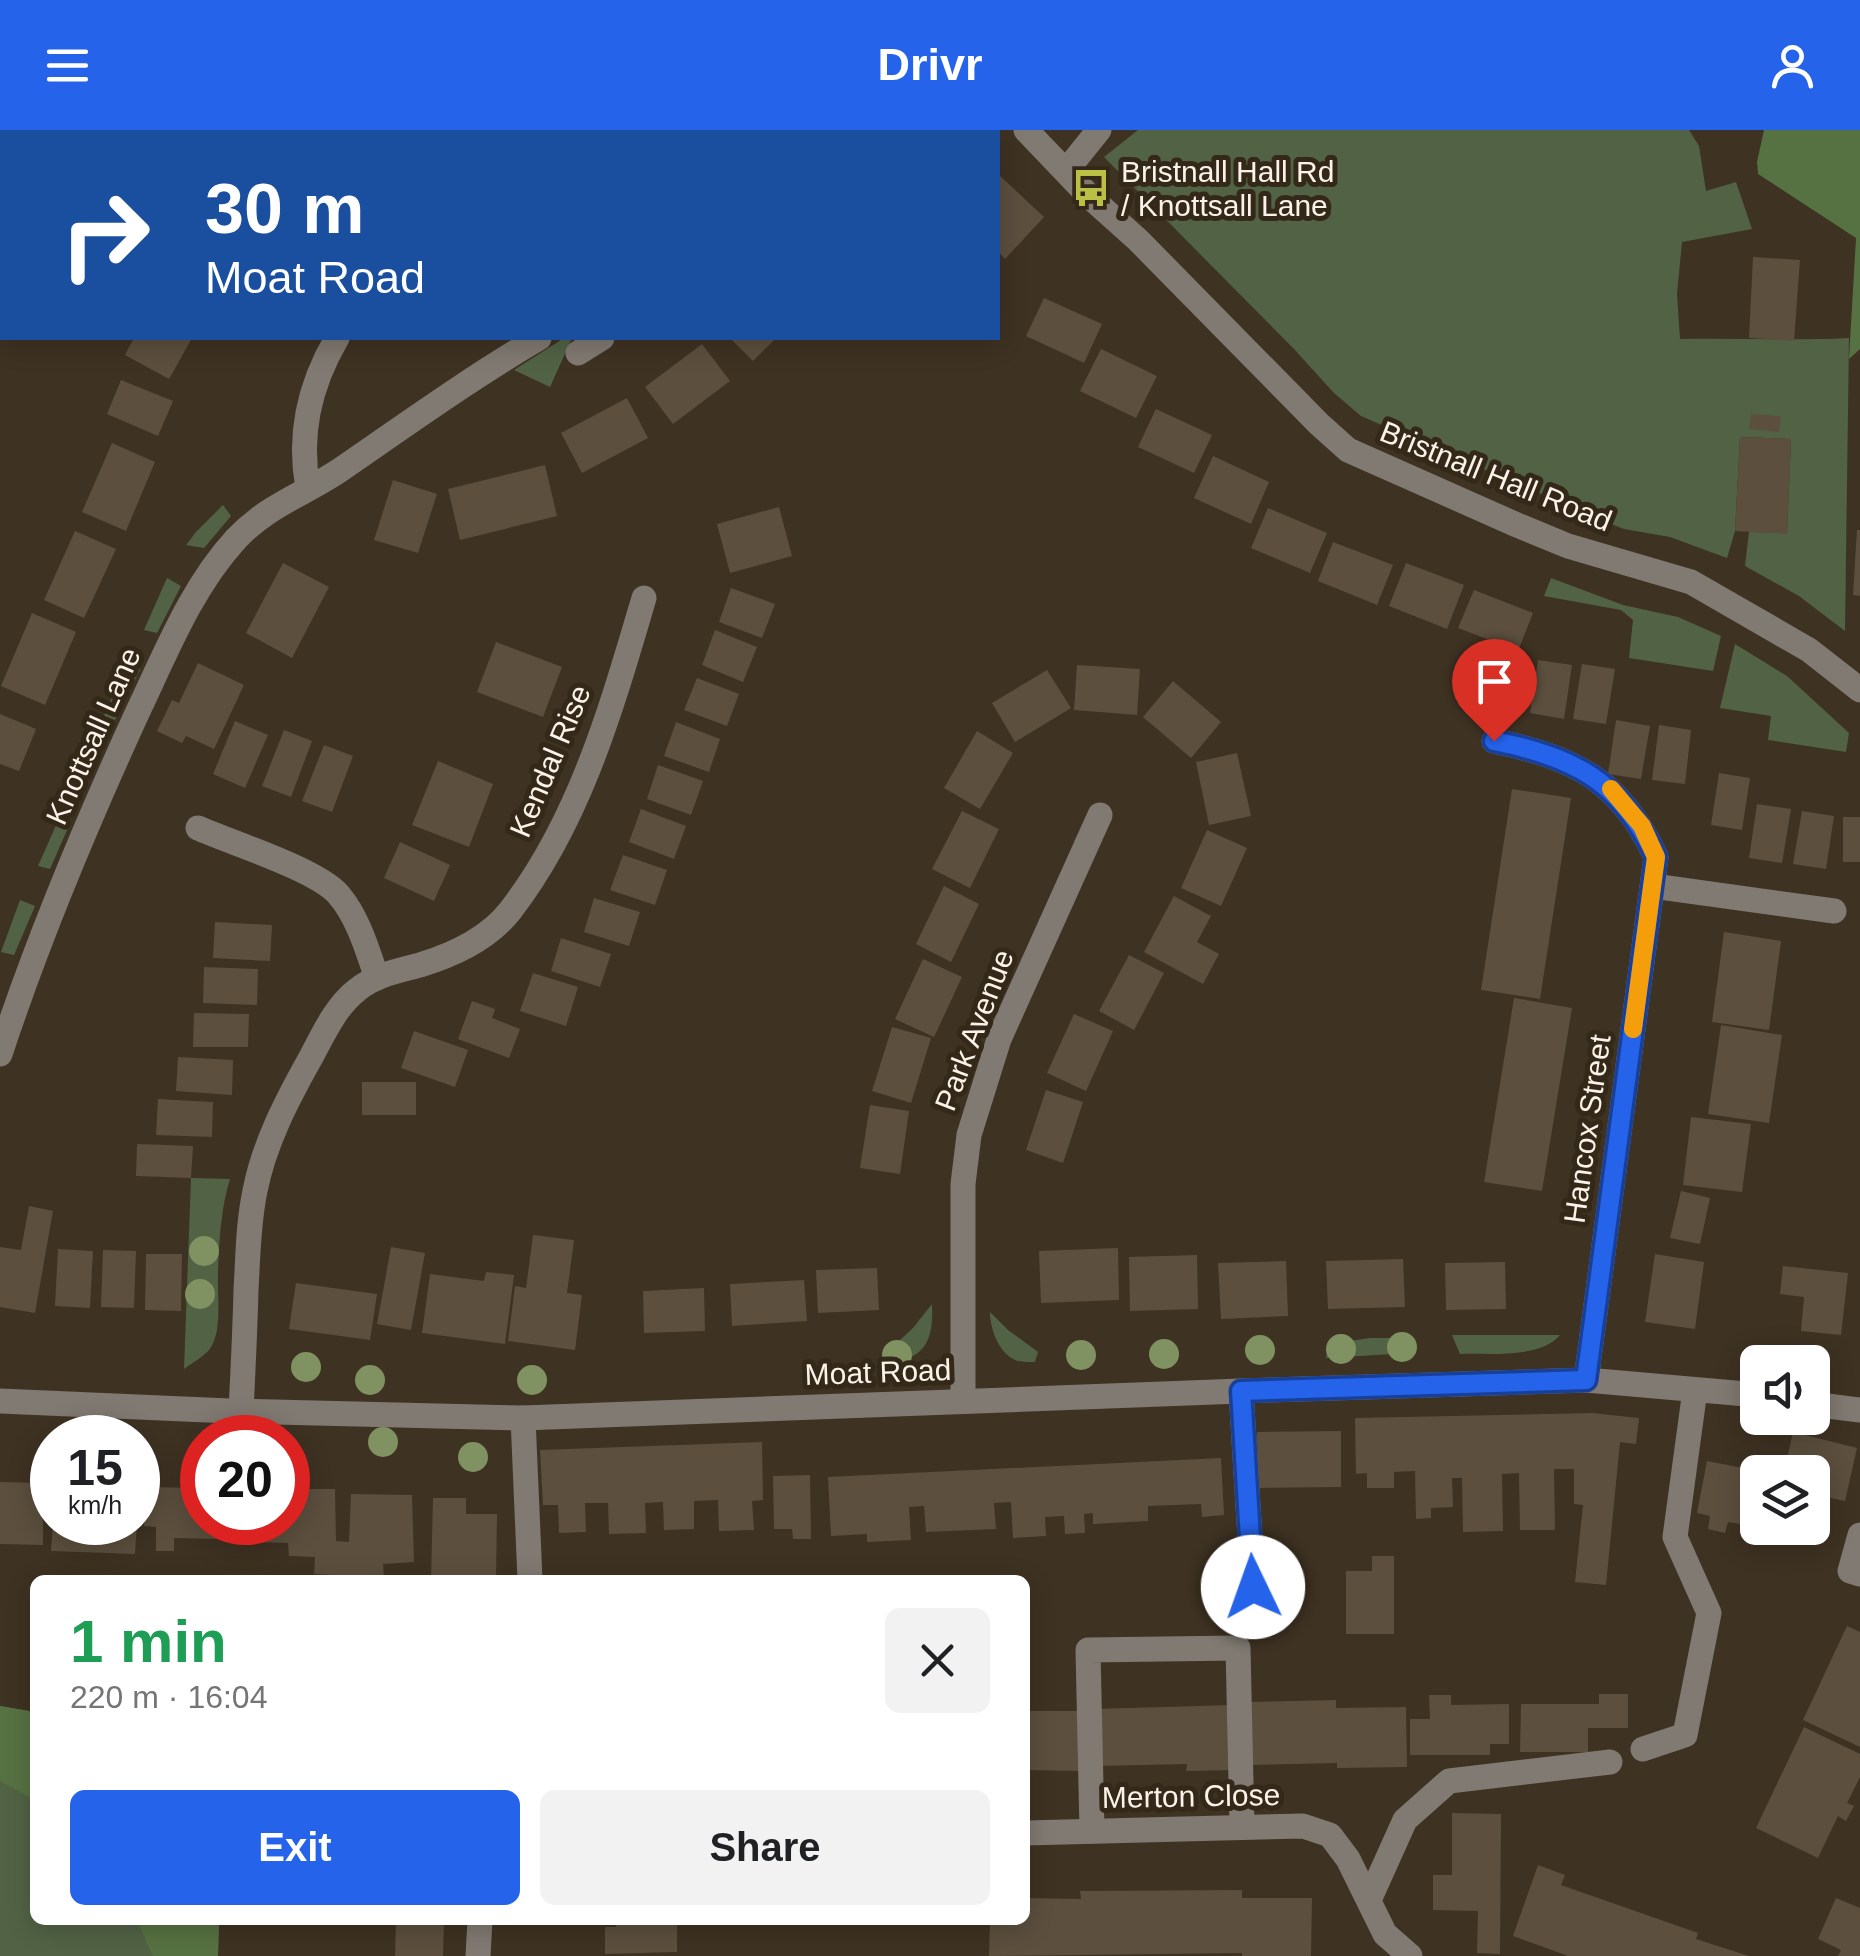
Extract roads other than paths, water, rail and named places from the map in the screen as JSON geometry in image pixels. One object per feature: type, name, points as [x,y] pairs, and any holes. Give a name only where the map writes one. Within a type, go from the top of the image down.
[{"type":"street","name":"Bristnall Hall Road","points":[[1026,130],[1348,450],[1568,546],[1691,582],[1809,650],[1860,690]]},
{"type":"street","points":[[1066,171],[1099,130]]},
{"type":"street","points":[[308,488],[303,446],[306,418],[324,359],[336,340]]},
{"type":"street","name":"Knottsall Lane","points":[[0,1054],[41,935],[126,738],[200,585],[238,538],[278,503],[332,475],[479,373],[536,340]]},
{"type":"street","points":[[578,353],[599,340]]},
{"type":"street","name":"Kendal Rise","points":[[241,1412],[249,1229],[255,1190],[264,1157],[298,1080],[342,1004],[358,989],[377,978],[446,956],[474,942],[508,914],[550,849],[588,770],[644,598]]},
{"type":"street","name":"Hancox Street","points":[[1494,741],[1534,749],[1572,765],[1610,788],[1642,826],[1656,857],[1586,1380]]},
{"type":"street","name":"Park Avenue","points":[[964,1401],[964,1184],[969,1135],[999,1038],[1100,814]]},
{"type":"street","points":[[198,828],[320,879],[351,912],[377,978]]},
{"type":"street","points":[[1652,886],[1834,911]]},
{"type":"street","name":"Moat Road","points":[[0,1401],[241,1412],[524,1418],[1586,1380],[1740,1394]]},
{"type":"street","points":[[1642,1749],[1685,1735],[1708,1613],[1675,1537],[1695,1390]]},
{"type":"street","points":[[1241,1391],[1253,1587],[1292,1585]]},
{"type":"street","points":[[1830,1406],[1860,1410]]},
{"type":"street","points":[[524,1418],[530,1575]]},
{"type":"street","points":[[1860,1535],[1850,1570],[1860,1574]]},
{"type":"street","points":[[1092,1831],[1088,1650],[1238,1648],[1242,1827]]},
{"type":"street","points":[[1369,1900],[1406,1820],[1449,1781],[1610,1762]]},
{"type":"street","name":"Merton Close","points":[[1030,1833],[1303,1826],[1330,1835],[1348,1859],[1386,1934],[1410,1956]]},
{"type":"street","points":[[478,1956],[480,1925]]},
{"type":"place","name":"Bristnall Hall Rd / Knottsall Lane","points":[[1091,188]]}]
